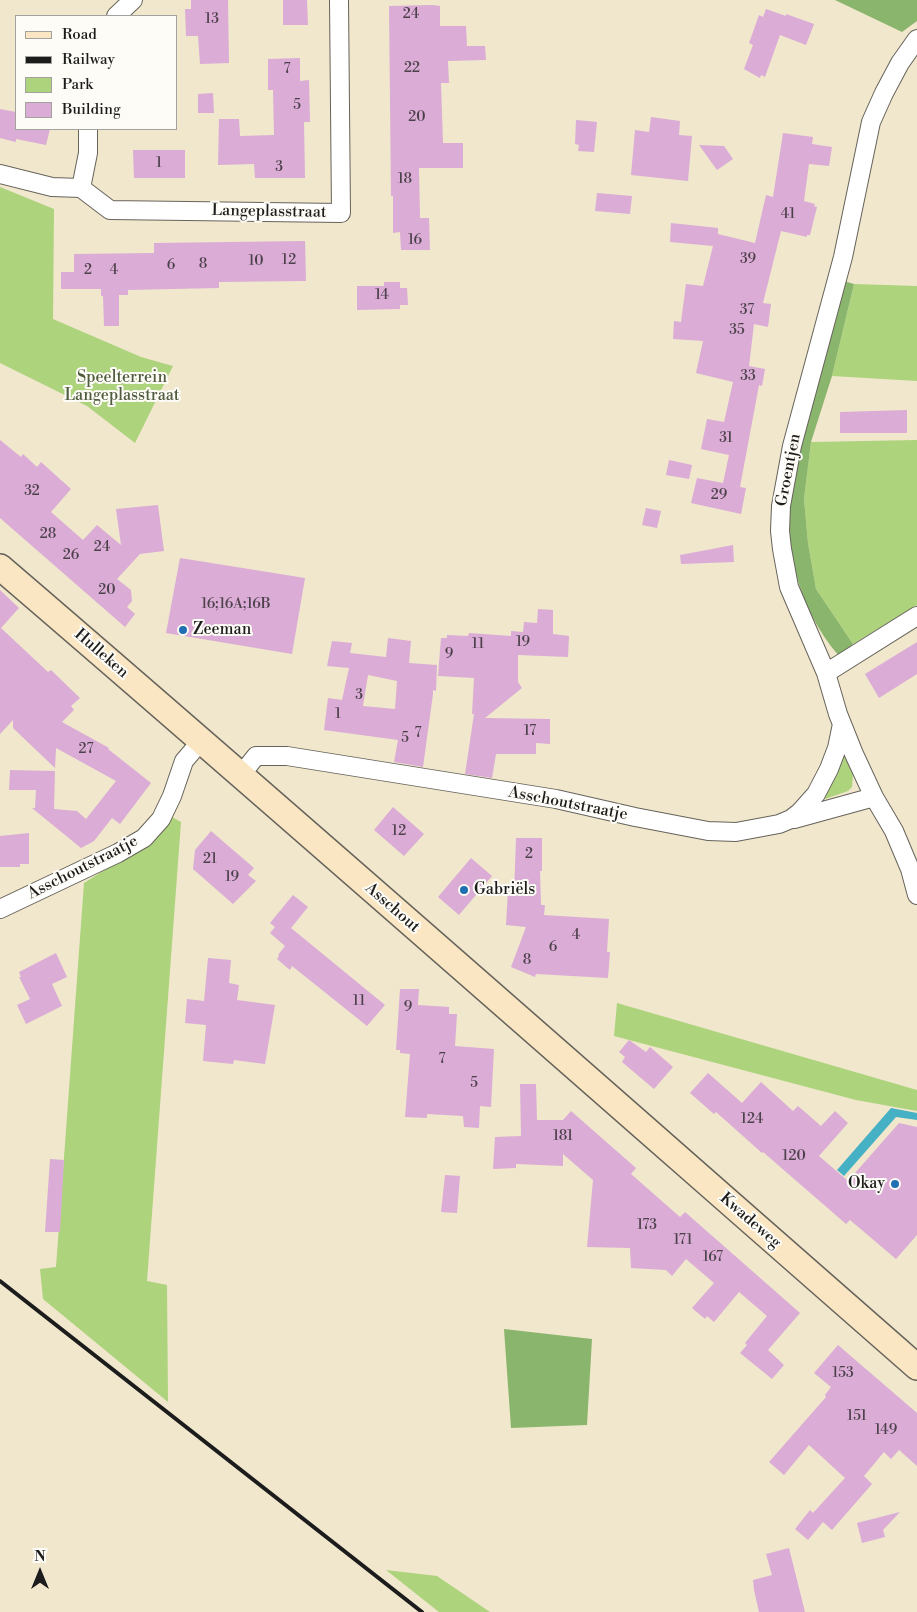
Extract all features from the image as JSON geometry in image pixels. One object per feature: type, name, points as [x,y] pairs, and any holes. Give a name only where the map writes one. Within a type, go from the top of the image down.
[{"type":"main road","name":"Hulleken","points":[[0,567],[202,740]]},
{"type":"main road","name":"Asschout","points":[[202,740],[583,1075]]},
{"type":"main road","name":"Kwadeweg","points":[[583,1075],[917,1367]]},
{"type":"street","points":[[117,15],[133,0]]},
{"type":"street","name":"Langeplasstraat","points":[[81,188],[110,210],[341,213],[339,0]]},
{"type":"street","name":"Groentjen","points":[[917,39],[900,63],[871,122],[843,257],[792,446],[781,506],[782,549],[789,587],[826,672],[842,723],[874,797],[903,852],[917,895]]},
{"type":"street","points":[[0,174],[52,186],[81,188],[88,153],[88,130]]},
{"type":"street","points":[[826,672],[917,616]]},
{"type":"street","name":"Asschoutstraatje","points":[[241,775],[256,756],[287,756],[556,799],[708,831],[736,832],[779,824],[800,812],[816,794],[829,769],[837,748],[842,723]]},
{"type":"street","name":"Asschoutstraatje","points":[[0,909],[118,853],[144,838],[161,819],[172,796],[184,761],[202,740]]},
{"type":"street","points":[[779,824],[874,797]]},
{"type":"green space","points":[[835,0],[917,0],[917,21],[902,32]]},
{"type":"green space","name":"Speelterrein Langeplasstraat","points":[[0,187],[54,209],[53,319],[141,357],[173,366],[135,443],[87,406],[0,363]]},
{"type":"green space","points":[[837,279],[854,284],[832,376],[811,442],[804,499],[808,543],[816,589],[853,644],[839,656],[812,616],[802,594],[795,571],[789,523],[792,475]]},
{"type":"green space","points":[[854,284],[917,286],[917,381],[832,376]]},
{"type":"green space","points":[[917,440],[917,605],[853,644],[816,589],[808,543],[804,499],[811,442]]},
{"type":"green space","points":[[844,757],[853,775],[852,787],[848,791],[825,799],[823,797]]},
{"type":"green space","points":[[172,817],[181,822],[147,1281],[167,1285],[168,1402],[43,1299],[40,1269],[56,1267],[84,883],[158,836]]},
{"type":"green space","points":[[617,1003],[917,1090],[917,1111],[856,1100],[614,1036]]},
{"type":"green space","points":[[504,1329],[592,1339],[587,1425],[511,1428]]},
{"type":"green space","points":[[386,1570],[437,1576],[490,1612],[439,1612]]},
{"type":"water","points":[[891,1108],[917,1113],[917,1120],[896,1117],[844,1176],[837,1170]]},
{"type":"building","points":[[191,0],[228,0],[229,63],[200,64],[198,36],[186,36],[185,9],[191,9]]},
{"type":"building","points":[[283,0],[307,0],[308,25],[283,25]]},
{"type":"building","points":[[389,6],[440,6],[440,26],[466,26],[467,46],[485,46],[486,60],[448,61],[449,83],[441,83],[443,143],[463,143],[463,168],[419,168],[420,218],[429,218],[430,250],[401,250],[400,232],[393,233],[393,196],[391,196]]},
{"type":"building","points":[[766,9],[814,24],[806,45],[780,35],[765,77],[761,75],[760,78],[744,69],[753,45],[749,43],[759,15],[763,17]]},
{"type":"building","points":[[300,58],[300,81],[309,80],[310,122],[304,122],[305,178],[255,178],[254,164],[218,165],[219,119],[239,119],[240,136],[274,135],[273,90],[268,90],[268,59]]},
{"type":"building","points":[[213,93],[214,113],[198,113],[198,94]]},
{"type":"building","points":[[0,109],[15,112],[15,130],[50,130],[46,145],[16,139],[16,142],[0,138]]},
{"type":"building","points":[[651,117],[680,121],[679,135],[692,136],[688,181],[631,175],[635,130],[649,132]]},
{"type":"building","points":[[576,120],[597,122],[594,152],[578,151],[579,145],[575,144]]},
{"type":"building","points":[[783,133],[813,137],[812,144],[832,147],[829,166],[809,164],[804,201],[815,204],[814,206],[817,207],[810,235],[807,235],[807,237],[781,231],[763,303],[771,304],[768,327],[754,324],[749,366],[765,369],[762,386],[759,385],[740,487],[746,488],[741,514],[691,503],[697,478],[723,483],[729,455],[701,449],[707,419],[724,422],[733,382],[696,373],[703,341],[673,339],[674,321],[681,322],[686,284],[703,286],[713,246],[670,242],[671,223],[718,228],[718,234],[755,243],[766,195],[773,197]]},
{"type":"building","points":[[699,145],[724,146],[733,159],[717,170]]},
{"type":"building","points":[[133,150],[185,150],[185,178],[134,178]]},
{"type":"building","points":[[597,193],[632,196],[630,214],[595,211]]},
{"type":"building","points":[[305,241],[306,281],[219,282],[219,288],[128,290],[128,295],[119,295],[119,326],[104,326],[101,289],[61,289],[61,272],[74,272],[74,254],[154,253],[154,243]]},
{"type":"building","points":[[384,282],[400,282],[400,288],[407,288],[408,305],[400,305],[400,309],[357,310],[357,286],[384,286]]},
{"type":"building","points":[[907,410],[907,433],[840,433],[840,412]]},
{"type":"building","points":[[0,440],[21,457],[23,454],[37,467],[41,462],[71,489],[51,512],[83,540],[97,525],[121,545],[116,509],[158,505],[164,551],[140,554],[117,579],[131,590],[132,601],[127,607],[135,614],[125,627],[0,518]]},
{"type":"building","points":[[669,460],[692,465],[689,479],[666,475]]},
{"type":"building","points":[[646,508],[661,511],[657,528],[642,525]]},
{"type":"building","points":[[733,545],[734,562],[681,564],[680,555]]},
{"type":"building","points":[[180,558],[305,578],[292,654],[166,633]]},
{"type":"building","points":[[0,590],[19,608],[1,628],[48,672],[51,670],[80,698],[71,706],[74,710],[62,722],[109,748],[151,783],[120,824],[112,818],[94,841],[81,848],[32,808],[35,808],[36,790],[9,790],[10,770],[55,771],[54,809],[77,811],[86,819],[116,781],[56,748],[55,768],[13,728],[13,720],[0,734]]},
{"type":"building","points":[[538,609],[553,610],[553,634],[569,636],[568,657],[518,655],[518,682],[522,688],[485,718],[550,719],[550,744],[536,743],[536,754],[496,754],[492,778],[465,774],[474,714],[472,714],[474,678],[438,676],[441,638],[447,638],[447,635],[468,636],[469,633],[511,636],[511,631],[523,632],[524,622],[537,623]]},
{"type":"building","points":[[388,638],[411,641],[409,663],[437,665],[436,691],[433,690],[423,767],[394,762],[398,740],[324,730],[328,698],[342,700],[349,668],[327,666],[332,641],[352,643],[350,653],[386,657]],"holes":[[[368,675],[397,681],[395,709],[363,706]]]},
{"type":"building","points":[[917,642],[917,674],[879,698],[865,674]]},
{"type":"building","points":[[393,807],[424,834],[404,856],[374,830]]},
{"type":"building","points":[[211,831],[254,868],[248,875],[256,881],[233,904],[193,869],[195,850]]},
{"type":"building","points":[[29,833],[29,864],[20,864],[20,867],[0,867],[0,836]]},
{"type":"building","points":[[516,838],[542,838],[542,871],[540,871],[541,905],[545,905],[544,915],[609,919],[607,952],[610,952],[608,978],[536,974],[535,977],[511,967],[526,927],[506,925],[508,890],[514,895]]},
{"type":"building","points":[[471,858],[492,876],[459,915],[438,897]]},
{"type":"building","points":[[293,895],[308,907],[291,928],[385,1005],[367,1026],[292,966],[290,970],[277,959],[285,946],[270,933],[275,927],[270,923]]},
{"type":"building","points":[[56,953],[67,977],[52,984],[62,1006],[26,1024],[17,1005],[30,999],[19,977],[21,977],[19,972]]},
{"type":"building","points":[[208,958],[231,960],[229,983],[239,985],[237,1000],[275,1005],[265,1064],[234,1060],[233,1064],[203,1061],[206,1025],[185,1023],[187,999],[204,1001]]},
{"type":"building","points":[[400,989],[419,989],[418,1005],[449,1007],[449,1014],[457,1014],[455,1046],[494,1049],[491,1107],[480,1106],[479,1128],[464,1127],[463,1116],[427,1114],[427,1118],[405,1117],[410,1054],[400,1053],[400,1050],[396,1050]]},
{"type":"building","points":[[629,1040],[646,1052],[650,1047],[673,1067],[654,1089],[622,1062],[625,1057],[619,1052]]},
{"type":"building","points":[[708,1073],[742,1103],[761,1082],[793,1111],[798,1106],[821,1126],[835,1111],[848,1123],[819,1156],[848,1181],[899,1123],[917,1127],[917,1235],[896,1259],[850,1220],[846,1224],[716,1112],[714,1114],[690,1093]]},
{"type":"building","points":[[520,1084],[536,1084],[537,1120],[563,1120],[571,1111],[636,1168],[631,1174],[680,1217],[685,1212],[800,1313],[768,1350],[784,1365],[772,1379],[740,1353],[747,1345],[745,1343],[767,1316],[739,1292],[714,1322],[707,1316],[705,1319],[692,1308],[714,1283],[686,1259],[672,1276],[666,1270],[631,1268],[630,1248],[587,1247],[593,1180],[563,1154],[563,1166],[516,1164],[516,1168],[493,1169],[495,1137],[521,1136]]},
{"type":"building","points":[[50,1159],[64,1160],[60,1232],[45,1232]]},
{"type":"building","points":[[445,1175],[460,1176],[457,1213],[441,1212]]},
{"type":"building","points":[[838,1345],[917,1413],[917,1466],[899,1450],[891,1459],[884,1452],[864,1476],[872,1484],[832,1530],[823,1522],[808,1540],[795,1529],[810,1510],[813,1513],[845,1478],[809,1445],[784,1475],[769,1462],[826,1397],[825,1395],[831,1387],[814,1373]]},
{"type":"building","points":[[900,1512],[883,1530],[885,1537],[862,1543],[857,1523]]},
{"type":"building","points":[[789,1548],[805,1612],[759,1612],[753,1580],[772,1575],[766,1554]]},
{"type":"railway","points":[[0,1281],[422,1612]]},
{"type":"place","name":"Zeeman","points":[[183,630]]},
{"type":"place","name":"Gabriëls","points":[[464,890]]},
{"type":"place","name":"Okay","points":[[895,1184]]}]
